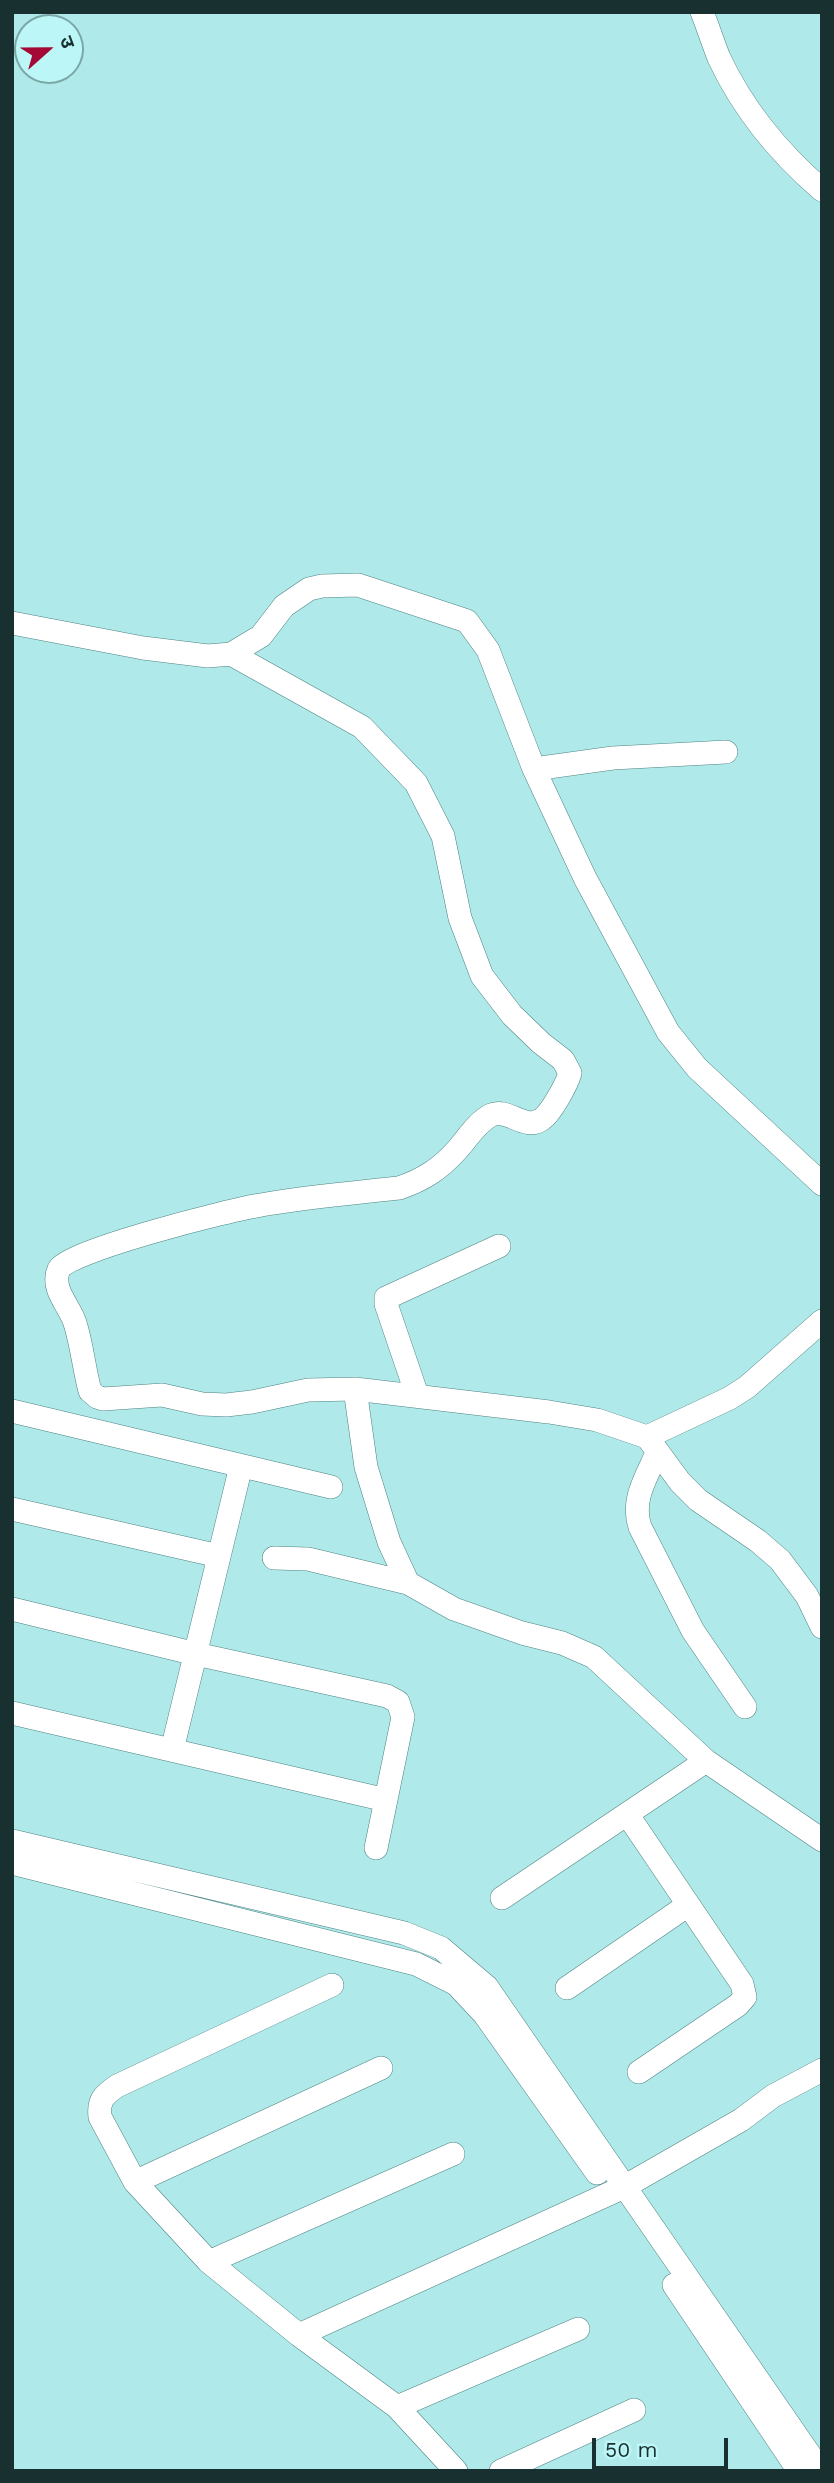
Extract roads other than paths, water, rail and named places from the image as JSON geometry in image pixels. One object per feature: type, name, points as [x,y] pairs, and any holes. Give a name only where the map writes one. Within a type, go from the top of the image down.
[{"type":"street","points":[[702,12],[719,58],[761,128],[799,170],[822,190]]},
{"type":"street","points":[[12,623],[143,648],[208,656],[231,654],[261,636],[284,606],[309,589],[358,585],[467,621],[488,650],[534,769],[585,878],[668,1032],[697,1068],[822,1184]]},
{"type":"street","points":[[231,654],[362,727],[416,783],[443,836],[460,918],[482,976],[512,1015],[568,1065],[569,1077],[546,1116],[539,1122],[527,1123],[500,1112],[493,1114],[476,1127],[456,1152],[430,1176],[417,1182],[399,1188],[260,1205],[193,1220],[65,1262],[59,1268],[58,1289],[75,1323],[90,1391],[103,1399],[162,1395],[202,1404],[226,1405],[308,1391],[355,1389],[597,1420],[652,1445],[698,1500],[758,1541],[780,1560],[807,1596],[822,1626]]},
{"type":"street","points":[[534,769],[612,758],[726,752]]},
{"type":"street","points":[[417,1395],[386,1298],[499,1246]]},
{"type":"street","points":[[745,1707],[693,1631],[640,1527],[635,1514],[637,1498],[652,1445],[747,1387],[822,1321]]},
{"type":"street","points":[[355,1389],[371,1488],[389,1542],[408,1583]]},
{"type":"street","points":[[12,1411],[331,1487]]},
{"type":"street","points":[[172,1750],[241,1466]]},
{"type":"street","points":[[12,1509],[219,1556]]},
{"type":"street","points":[[274,1558],[308,1559],[408,1583],[454,1609],[522,1633],[562,1643],[594,1657],[706,1760],[822,1840]]},
{"type":"street","points":[[12,1609],[196,1654],[387,1696],[398,1702],[403,1717],[376,1848]]},
{"type":"street","points":[[12,1713],[386,1800]]},
{"type":"street","points":[[502,1898],[706,1760]]},
{"type":"street","points":[[627,1814],[742,1984],[745,1997],[738,2006],[639,2071]]},
{"type":"street","points":[[12,1841],[404,1933],[441,1948],[487,1987],[537,2056],[618,2190],[799,2471]]},
{"type":"street","points":[[12,1863],[416,1964],[456,1984],[485,2015],[618,2190],[821,2471]]},
{"type":"street","points":[[567,1988],[688,1905]]},
{"type":"street","points":[[332,1984],[117,2085],[104,2095],[99,2105],[100,2117],[135,2182],[209,2262],[299,2335],[397,2407],[456,2471]]},
{"type":"street","points":[[135,2182],[381,2068]]},
{"type":"street","points":[[299,2335],[618,2190],[741,2120],[773,2096],[822,2070]]},
{"type":"street","points":[[209,2262],[453,2154]]},
{"type":"street","points":[[397,2407],[578,2329]]},
{"type":"street","points":[[501,2471],[634,2410]]}]
